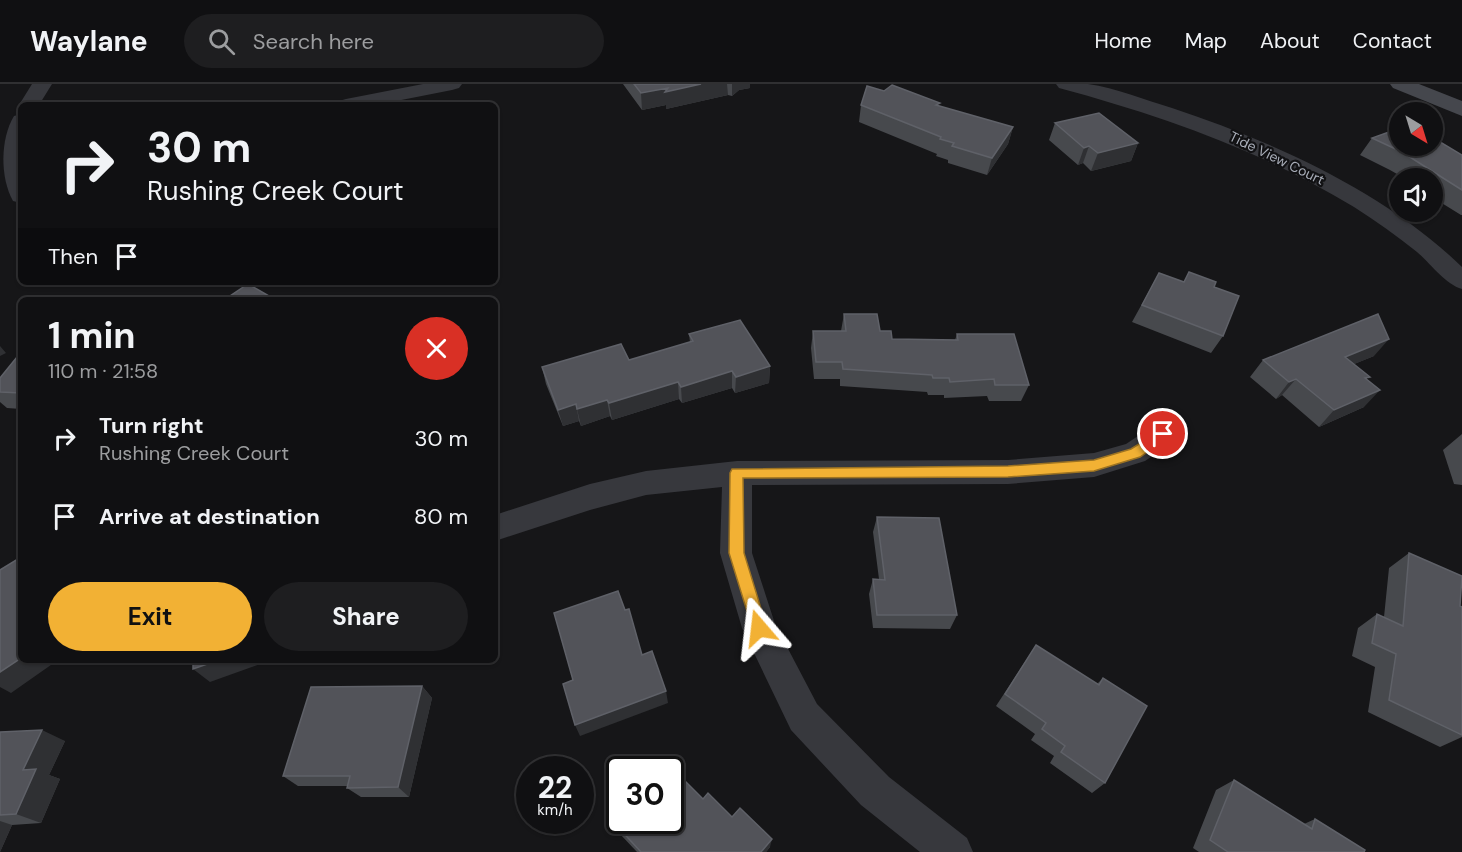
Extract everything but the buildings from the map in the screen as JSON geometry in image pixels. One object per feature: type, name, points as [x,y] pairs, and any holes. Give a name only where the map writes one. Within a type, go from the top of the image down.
[{"type":"main road","points":[[1400,84],[1462,109]]},
{"type":"street","points":[[31,102],[42,84]]},
{"type":"street","points":[[361,102],[452,84]]},
{"type":"street","name":"Tide View Court","points":[[1066,84],[1129,100],[1217,129],[1281,157],[1396,224],[1462,281]]},
{"type":"street","points":[[18,128],[14,139],[11,170],[18,188]]},
{"type":"street","points":[[498,527],[590,497],[646,483],[736,473],[1008,471],[1094,465],[1135,453],[1163,434]]},
{"type":"street","points":[[736,473],[736,553],[759,628],[804,717],[875,791],[953,852]]},
{"type":"route","points":[[759,628],[736,553],[736,473],[1008,471],[1094,465],[1135,453],[1163,434]]}]
